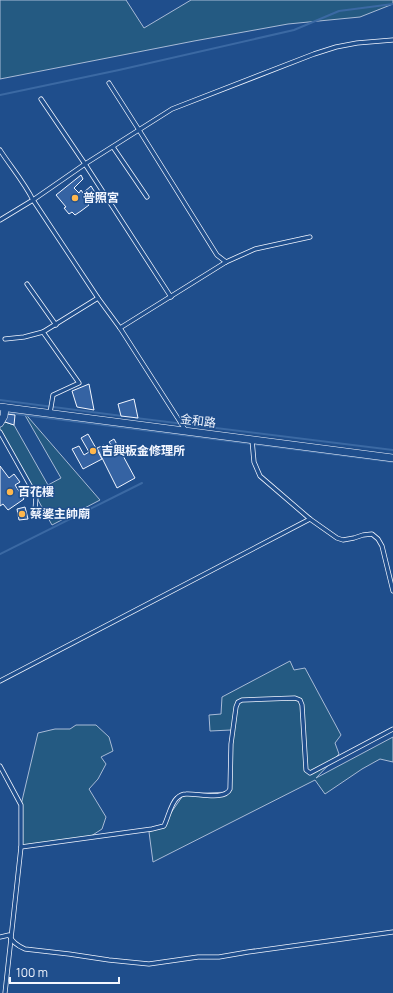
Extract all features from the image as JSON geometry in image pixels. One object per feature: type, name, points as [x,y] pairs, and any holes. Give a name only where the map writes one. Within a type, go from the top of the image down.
[{"type":"street","name":"金和路","points":[[3,407],[393,458]]},
{"type":"street","points":[[0,422],[4,416],[3,407]]},
{"type":"lane","points":[[0,220],[33,200],[85,164],[172,110],[314,54],[336,47],[357,43],[393,40]]},
{"type":"lane","points":[[109,84],[217,255],[226,262]]},
{"type":"lane","points":[[42,99],[171,297]]},
{"type":"lane","points":[[113,147],[147,197]]},
{"type":"lane","points":[[0,150],[28,189],[33,200],[98,298],[120,328],[186,431]]},
{"type":"lane","points":[[120,328],[226,262],[255,249],[310,237]]},
{"type":"lane","points":[[27,284],[56,325]]},
{"type":"lane","points":[[5,339],[24,337],[42,332],[56,325],[98,298]]},
{"type":"lane","points":[[42,332],[79,383],[53,395],[50,413]]},
{"type":"lane","points":[[0,432],[36,496],[35,511]]},
{"type":"lane","points":[[252,439],[254,462],[260,476],[310,519],[337,538],[343,540],[372,534],[378,539],[382,546],[393,592]]},
{"type":"lane","points":[[0,681],[310,519]]},
{"type":"lane","points":[[21,847],[152,829],[164,826],[172,804],[177,798],[184,794],[210,796],[225,795],[230,789],[231,744],[236,707],[238,702],[242,700],[295,698],[300,700],[302,705],[306,770],[310,773],[393,729]]},
{"type":"lane","points":[[0,766],[20,804],[21,847],[5,993]]},
{"type":"lane","points":[[0,937],[8,935],[19,946],[25,949],[149,964],[198,957],[219,957],[348,937],[393,932]]},
{"type":"shaded area","points":[[0,0],[126,0],[144,28],[191,0],[393,0],[393,4],[360,17],[288,24],[0,79]]},
{"type":"shaded area","points":[[22,410],[100,500],[52,525],[0,432],[0,423],[2,421],[14,425],[48,485],[61,478]]},
{"type":"shaded area","points":[[290,661],[294,670],[305,668],[341,735],[335,743],[339,754],[316,778],[393,737],[393,762],[380,759],[362,769],[325,794],[315,780],[153,862],[149,832],[164,826],[168,817],[184,794],[229,792],[231,730],[210,731],[209,715],[221,714],[222,697]]},
{"type":"shaded area","points":[[76,725],[96,725],[109,737],[113,751],[101,757],[106,764],[98,779],[89,789],[106,817],[102,829],[88,838],[21,847],[21,805],[38,733],[55,729],[70,729]]},
{"type":"building","name":"普照宮","points":[[81,175],[83,179],[74,188],[79,193],[81,190],[83,193],[91,186],[96,194],[86,201],[89,205],[81,211],[75,215],[72,212],[69,214],[64,208],[66,207],[56,195]]},
{"type":"building","points":[[89,384],[94,410],[77,407],[72,391]]},
{"type":"building","points":[[134,399],[138,418],[121,416],[118,404]]},
{"type":"building","points":[[7,414],[15,415],[14,425],[2,421]]},
{"type":"building","name":"吉興板金修理所","points":[[88,434],[102,459],[83,469],[72,449],[79,446],[84,455],[89,452],[81,438]]},
{"type":"building","points":[[114,439],[135,478],[117,488],[97,448],[104,445],[106,449],[112,446],[109,442]]},
{"type":"building","name":"百花樓","points":[[0,466],[9,478],[14,474],[20,482],[15,485],[24,499],[8,510],[3,504],[0,506]]},
{"type":"building","name":"蔡婆主帥廟","points":[[25,507],[28,519],[19,520],[17,509]]},
{"type":"waterway","points":[[0,95],[119,70],[294,30],[339,11],[393,4]]},
{"type":"waterway","points":[[0,400],[122,416]]},
{"type":"waterway","points":[[0,412],[393,462]]},
{"type":"waterway","points":[[136,418],[393,450]]},
{"type":"waterway","points":[[0,554],[142,483]]},
{"type":"place","name":"普照宮","points":[[75,198]]},
{"type":"place","name":"吉興板金修理所","points":[[93,451]]},
{"type":"place","name":"百花樓","points":[[10,492]]},
{"type":"place","name":"蔡婆主帥廟","points":[[22,514]]}]
